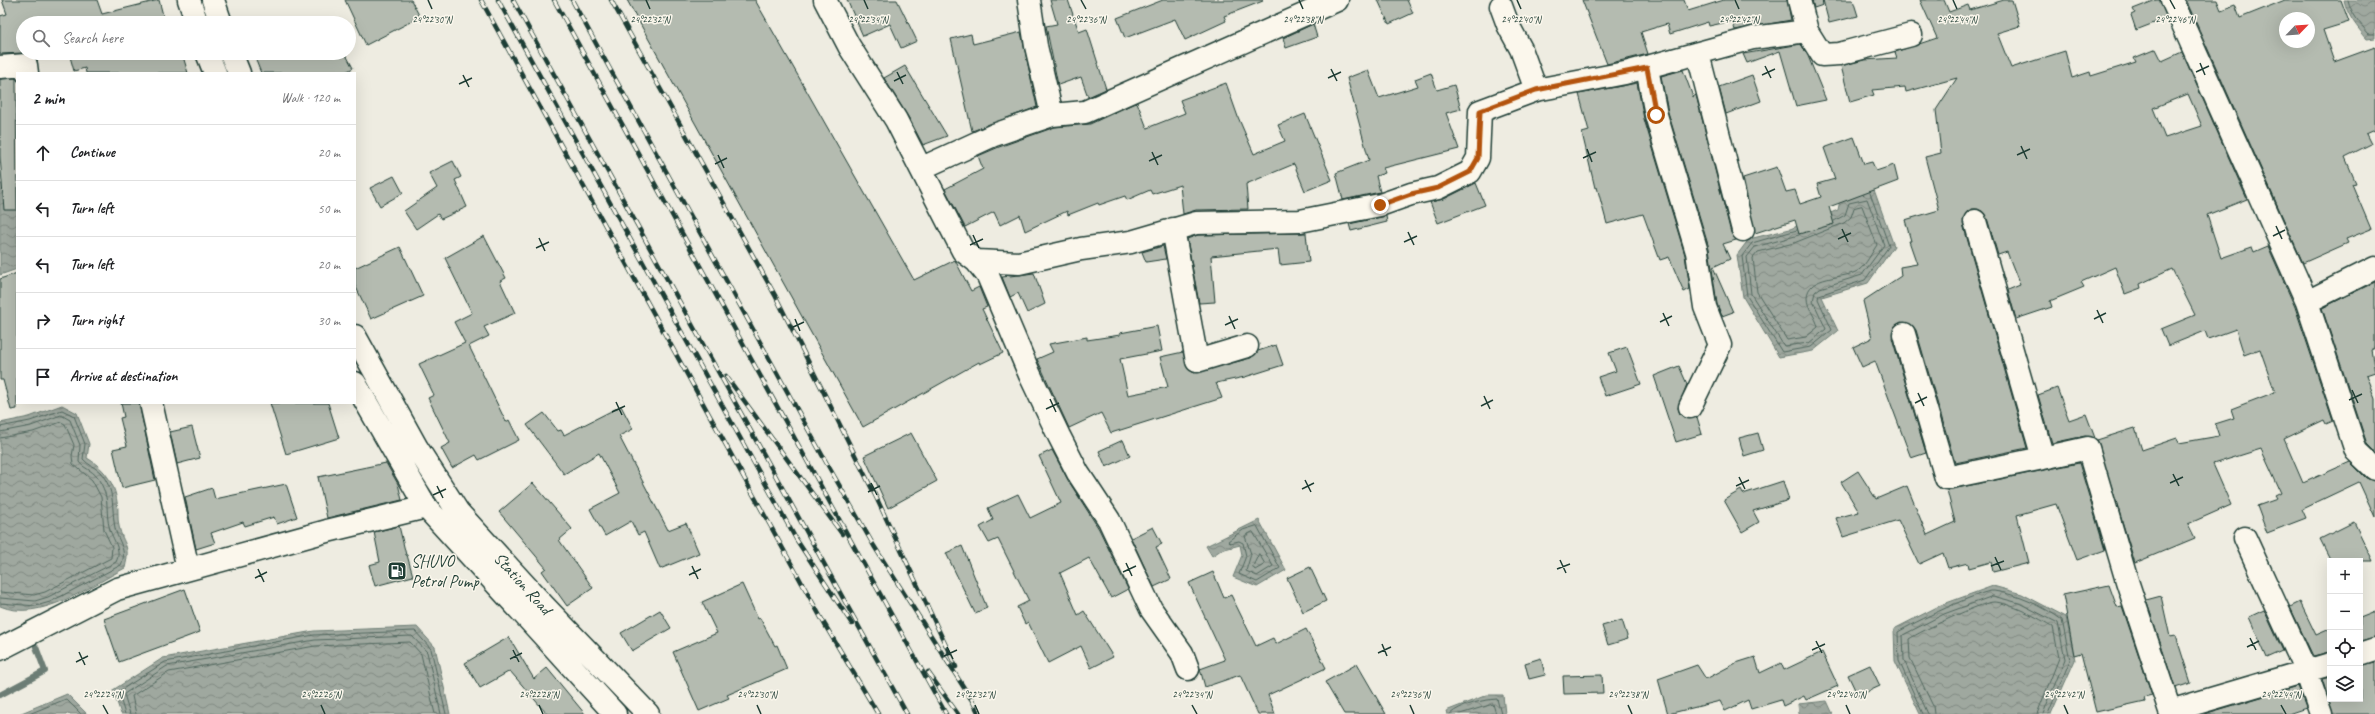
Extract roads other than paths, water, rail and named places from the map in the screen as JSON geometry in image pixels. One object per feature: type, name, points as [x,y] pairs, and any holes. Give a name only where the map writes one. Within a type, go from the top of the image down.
[{"type":"street","points":[[189,0],[195,16]]},
{"type":"street","points":[[214,0],[219,16]]},
{"type":"street","points":[[825,0],[922,168],[963,251],[976,261],[988,276],[1030,375],[1059,436],[1078,473],[1109,520],[1151,609],[1182,654],[1188,669]]},
{"type":"street","points":[[1029,0],[1036,46],[1052,115]]},
{"type":"street","points":[[922,168],[994,135],[1052,115],[1085,112],[1337,0]]},
{"type":"street","points":[[1799,0],[1807,31],[1822,55],[1839,54],[1911,35]]},
{"type":"street","points":[[2172,0],[2307,302],[2356,451],[2375,469]]},
{"type":"street","points":[[1501,6],[1508,25],[1521,49],[1536,90]]},
{"type":"street","points":[[976,261],[1019,262],[1081,249],[1131,242],[1196,223],[1300,221],[1380,205],[1411,194],[1438,188],[1470,172],[1478,158],[1480,111],[1536,90],[1647,68],[1754,38],[1807,31]]},
{"type":"street","points":[[1698,54],[1743,230]]},
{"type":"street","points":[[210,60],[215,72]]},
{"type":"street","points":[[234,60],[239,72]]},
{"type":"street","points":[[0,66],[26,65],[27,72]]},
{"type":"street","points":[[1647,68],[1656,115],[1697,252],[1705,307],[1720,345],[1690,407]]},
{"type":"street","points":[[1975,221],[2043,458]]},
{"type":"street","points":[[1173,229],[1197,361],[1247,346]]},
{"type":"street","points":[[2307,302],[2375,268]]},
{"type":"street","points":[[1904,334],[1946,478],[2088,448],[2127,581],[2170,711],[2327,665]]},
{"type":"street","name":"Station Road","points":[[356,338],[417,448],[458,512],[544,607],[648,714]]},
{"type":"street","name":"Station Road","points":[[356,385],[426,507],[615,714]]},
{"type":"street","points":[[151,404],[188,569]]},
{"type":"street","points":[[0,649],[117,589],[327,531],[426,507]]},
{"type":"street","points":[[2244,538],[2306,671],[2321,714]]},
{"type":"street","points":[[2363,653],[2375,649]]},
{"type":"water","points":[[2344,0],[2375,0],[2375,38],[2367,39],[2350,16]]},
{"type":"water","points":[[0,184],[16,184],[16,269],[0,275]]},
{"type":"water","points":[[1873,187],[1894,246],[1868,283],[1822,297],[1838,331],[1813,351],[1779,357],[1743,297],[1737,255],[1749,239],[1790,229],[1838,210],[1841,195]]},
{"type":"water","points":[[62,405],[77,413],[89,444],[87,458],[103,471],[114,488],[118,505],[119,526],[127,549],[125,568],[81,592],[48,606],[31,610],[15,610],[0,606],[0,423],[29,417]]},
{"type":"water","points":[[1259,520],[1286,570],[1257,587],[1233,577],[1242,555],[1240,545],[1221,550],[1212,556],[1206,546]]},
{"type":"water","points":[[1993,586],[2022,594],[2066,617],[2075,660],[2051,714],[1920,714],[1895,661],[1894,629],[1941,605]]},
{"type":"water","points":[[417,627],[435,647],[450,714],[121,714],[113,690],[163,658],[314,631]]},
{"type":"water","points":[[67,694],[87,714],[19,714]]},
{"type":"water","points":[[1487,695],[1503,695],[1505,714],[1447,714],[1446,711]]},
{"type":"water","points":[[1827,701],[1833,714],[1799,714],[1798,704]]},
{"type":"waterway","points":[[0,695],[45,671],[36,647]]},
{"type":"railway","points":[[481,0],[825,625],[878,714]]},
{"type":"railway","points":[[498,0],[796,539],[852,624]]},
{"type":"railway","points":[[513,0],[907,714]]},
{"type":"railway","points":[[554,0],[946,714]]},
{"type":"railway","points":[[572,0],[826,462],[874,546],[973,702]]},
{"type":"railway","points":[[611,0],[776,297],[876,497],[956,667]]},
{"type":"railway","points":[[726,376],[842,534]]},
{"type":"railway","points":[[928,672],[958,714]]},
{"type":"railway","points":[[971,698],[979,714]]},
{"type":"place","name":"SHUVO Petrol Pump","points":[[397,571]]}]
